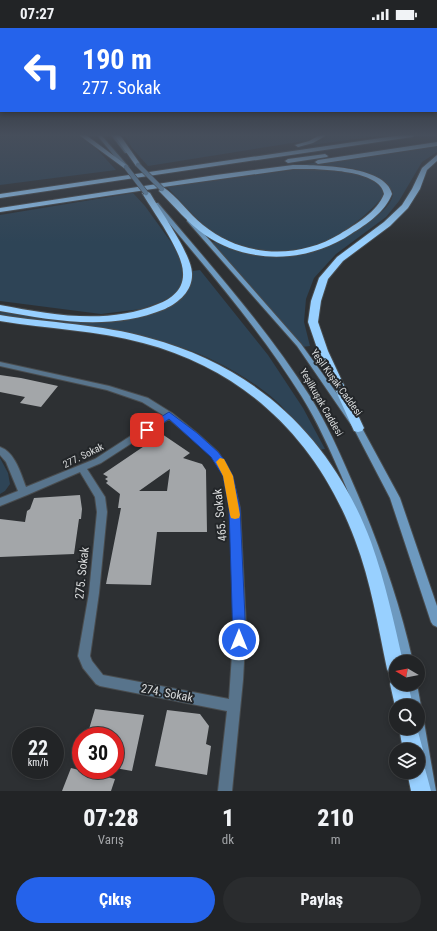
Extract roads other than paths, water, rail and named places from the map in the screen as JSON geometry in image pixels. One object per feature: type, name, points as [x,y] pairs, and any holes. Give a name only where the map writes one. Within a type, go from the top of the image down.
[{"type":"highway","points":[[0,190],[134,171]]},
{"type":"highway","points":[[0,196],[172,171]]},
{"type":"highway","points":[[0,205],[228,171]]},
{"type":"highway","points":[[0,212],[264,171]]},
{"type":"highway","points":[[209,179],[272,171]]},
{"type":"highway","points":[[162,189],[203,229],[219,240],[244,250],[272,254],[306,251],[332,242],[371,216],[384,203],[388,194],[385,186],[368,176],[347,171]]},
{"type":"highway","points":[[358,428],[323,351],[313,322],[316,301],[324,278],[340,259],[387,224],[405,206],[416,189],[423,171]]},
{"type":"highway","points":[[0,308],[28,314],[90,320],[118,319],[154,311],[177,299],[185,288],[189,270],[185,258],[146,193]]},
{"type":"highway","points":[[0,318],[146,340],[184,351],[218,367],[236,378],[277,408],[297,429],[318,455],[356,524],[376,584],[393,655]]},
{"type":"highway","points":[[418,779],[421,791]]},
{"type":"main road","name":"Yeşilkuşak Caddesi","points":[[129,171],[242,306],[293,377],[321,424],[356,499],[371,536],[399,625],[405,655]]},
{"type":"main road","name":"Yeşil Kuşak Caddesi","points":[[144,171],[162,189],[299,346],[358,428],[395,498],[437,622]]},
{"type":"main road","points":[[420,735],[429,791]]},
{"type":"street","name":"465. Sokak","points":[[0,364],[129,394],[151,403],[194,435],[215,454],[222,464],[228,476],[235,508],[240,625],[238,667],[225,791]]},
{"type":"street","name":"277. Sokak","points":[[0,502],[82,469],[117,450],[169,415]]},
{"type":"street","points":[[0,450],[10,460],[24,493]]},
{"type":"street","name":"275. Sokak","points":[[82,469],[100,497],[102,512],[94,593],[84,656],[87,664],[100,680]]},
{"type":"street","name":"274. Sokak","points":[[100,680],[234,706]]}]
